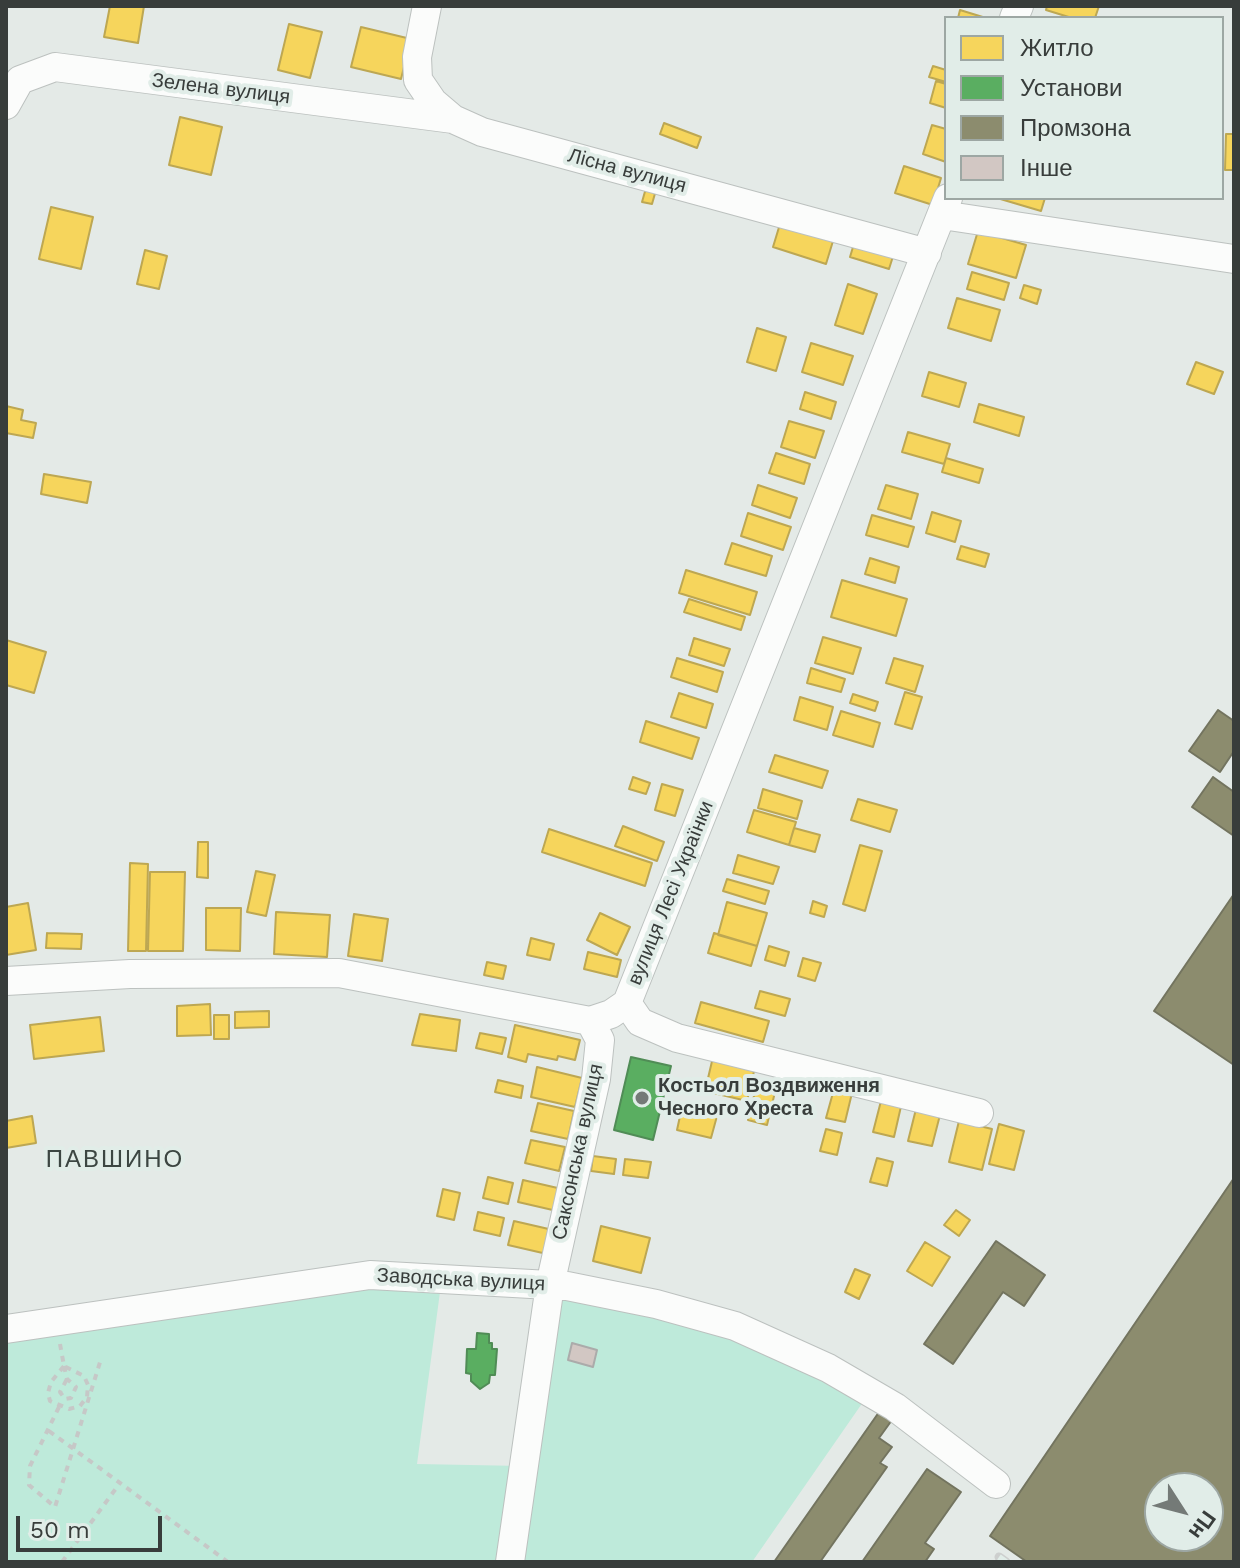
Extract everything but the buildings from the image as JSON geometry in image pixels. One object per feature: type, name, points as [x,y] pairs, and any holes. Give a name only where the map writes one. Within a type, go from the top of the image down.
[{"type":"street","name":"Лісна вулиця","points":[[427,6],[417,57],[418,80],[433,102],[453,119],[482,132],[927,253]]},
{"type":"street","name":"Зелена вулиця","points":[[6,105],[20,80],[55,67],[453,119]]},
{"type":"street","name":"вулиця Лесі Українки","points":[[590,1021],[611,1014],[627,1003],[945,207]]},
{"type":"street","points":[[945,207],[1234,259]]},
{"type":"street","points":[[6,981],[130,974],[339,973],[590,1021]]},
{"type":"street","points":[[627,1003],[640,1022],[677,1038],[979,1113]]},
{"type":"street","name":"Саксонська вулиця","points":[[510,1562],[550,1285],[596,1079],[600,1040],[590,1021]]},
{"type":"street","name":"Заводська вулиця","points":[[6,1329],[370,1275],[550,1285],[656,1304],[735,1326],[828,1368],[895,1407],[996,1484]]},
{"type":"path","points":[[55,1322],[67,1379],[76,1387],[76,1393],[65,1399],[60,1392],[67,1379]]},
{"type":"path","points":[[59,1407],[30,1466],[29,1485],[55,1507],[101,1359]]},
{"type":"path","points":[[64,1366],[84,1376],[88,1385],[88,1397],[80,1406],[59,1407],[50,1401],[48,1393],[51,1382],[64,1366]]},
{"type":"path","points":[[49,1431],[228,1562]]},
{"type":"path","points":[[62,1562],[120,1483]]},
{"type":"green space","points":[[442,1277],[417,1464],[523,1466],[550,1285],[656,1304],[870,1392],[752,1562],[6,1562],[6,1329]]},
{"type":"railway","points":[[999,1557],[1006,1562]]},
{"type":"place","name":"Костьол Воздвиження Чесного Хреста","points":[[642,1098]]},
{"type":"district","name":"ПАВШИНО","points":[[115,1160]]}]
